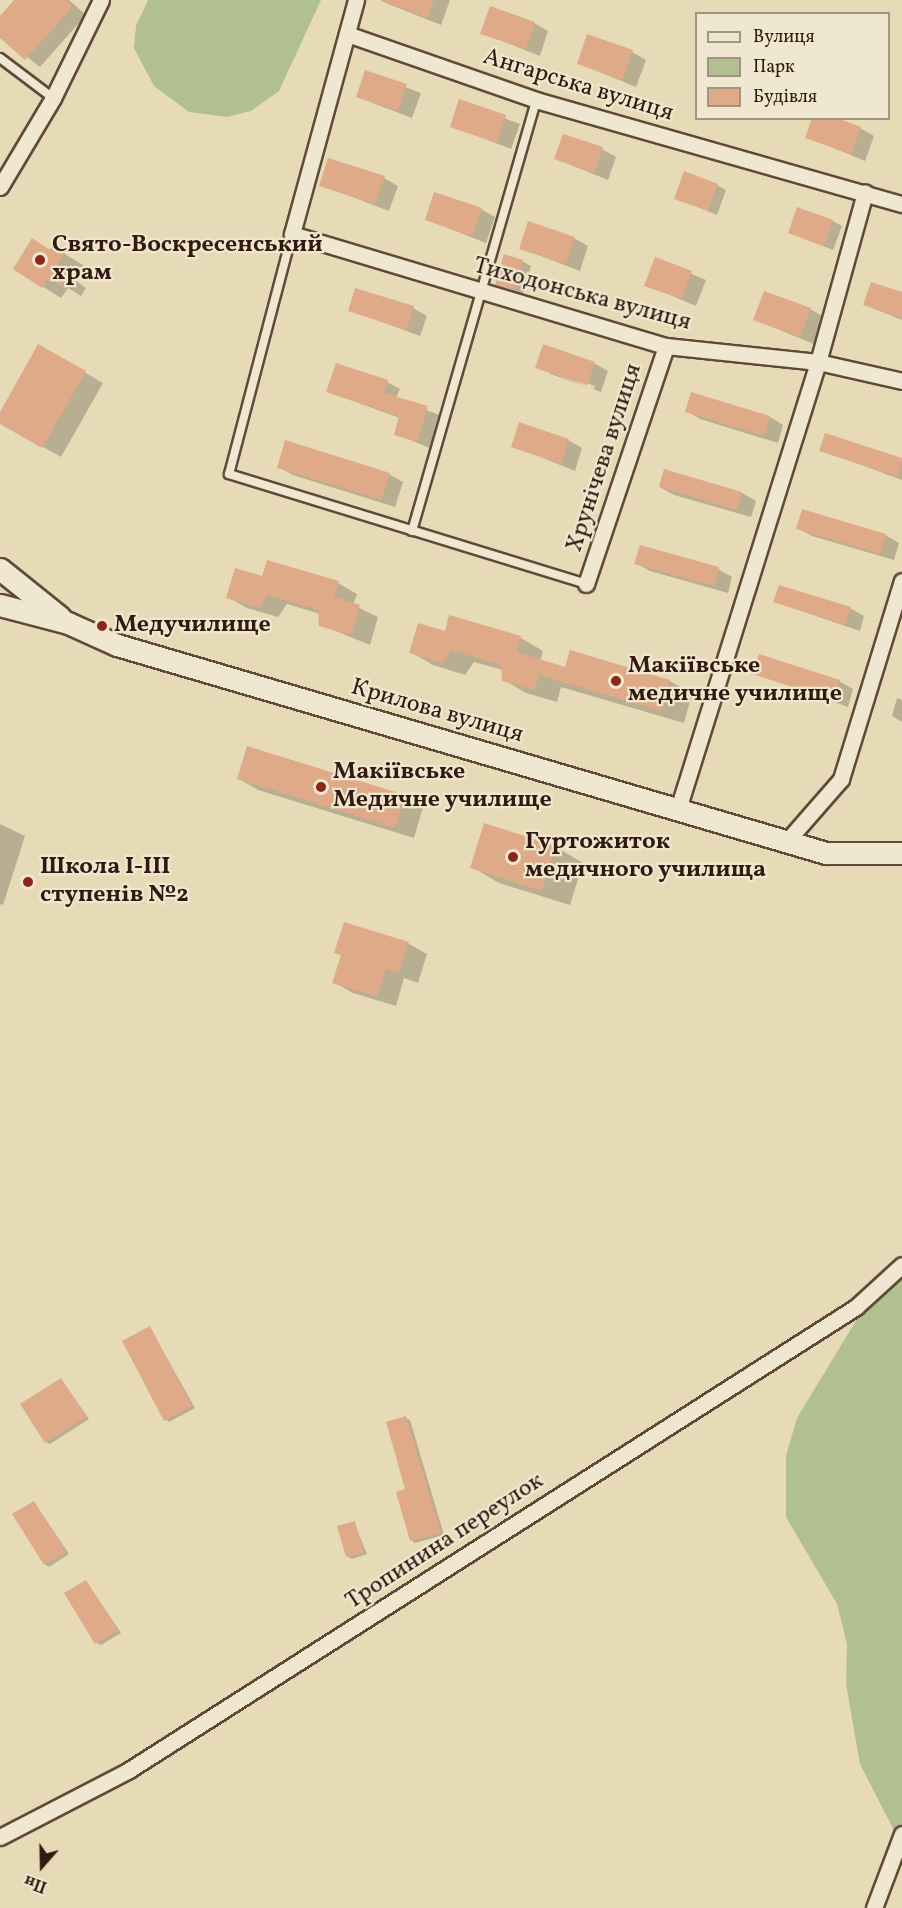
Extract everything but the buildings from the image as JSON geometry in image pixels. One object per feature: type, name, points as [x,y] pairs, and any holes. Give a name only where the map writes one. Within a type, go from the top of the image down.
[{"type":"main road","points":[[0,569],[68,623]]},
{"type":"main road","points":[[0,605],[68,623]]},
{"type":"main road","name":"Крилова вулиця","points":[[68,623],[117,645],[826,853],[902,853]]},
{"type":"street","points":[[0,187],[53,98],[101,0]]},
{"type":"street","points":[[292,234],[356,0]]},
{"type":"street","name":"Ангарська вулиця","points":[[347,34],[536,100],[902,204]]},
{"type":"street","points":[[678,809],[819,362],[865,192]]},
{"type":"street","name":"Тиходонська вулиця","points":[[292,234],[482,293],[666,346],[819,362],[902,381]]},
{"type":"street","name":"Хрунічева вулиця","points":[[586,584],[666,346]]},
{"type":"street","points":[[787,841],[841,779],[902,581]]},
{"type":"street","name":"Тропинина переулок","points":[[0,1837],[129,1770],[856,1306],[902,1265]]},
{"type":"street","points":[[874,1908],[902,1834]]},
{"type":"lane","points":[[0,58],[53,98]]},
{"type":"lane","points":[[412,531],[536,100]]},
{"type":"lane","points":[[292,234],[229,474],[586,584]]},
{"type":"green space","points":[[148,0],[321,0],[279,91],[251,111],[227,117],[189,112],[154,86],[134,48],[136,26]]},
{"type":"green space","points":[[902,1278],[902,1846],[860,1764],[846,1684],[847,1644],[837,1604],[786,1517],[786,1456],[797,1418],[860,1314]]},
{"type":"place","name":"Свято-Воскресенський храм","points":[[40,260]]},
{"type":"place","name":"Медучилище","points":[[102,626]]},
{"type":"place","name":"Макіївське медичне училище","points":[[616,681]]},
{"type":"place","name":"Макіївське Медичне училище","points":[[321,787]]},
{"type":"place","name":"Гуртожиток медичного училища","points":[[513,857]]},
{"type":"place","name":"Школа I-III ступенів №2","points":[[28,882]]}]
